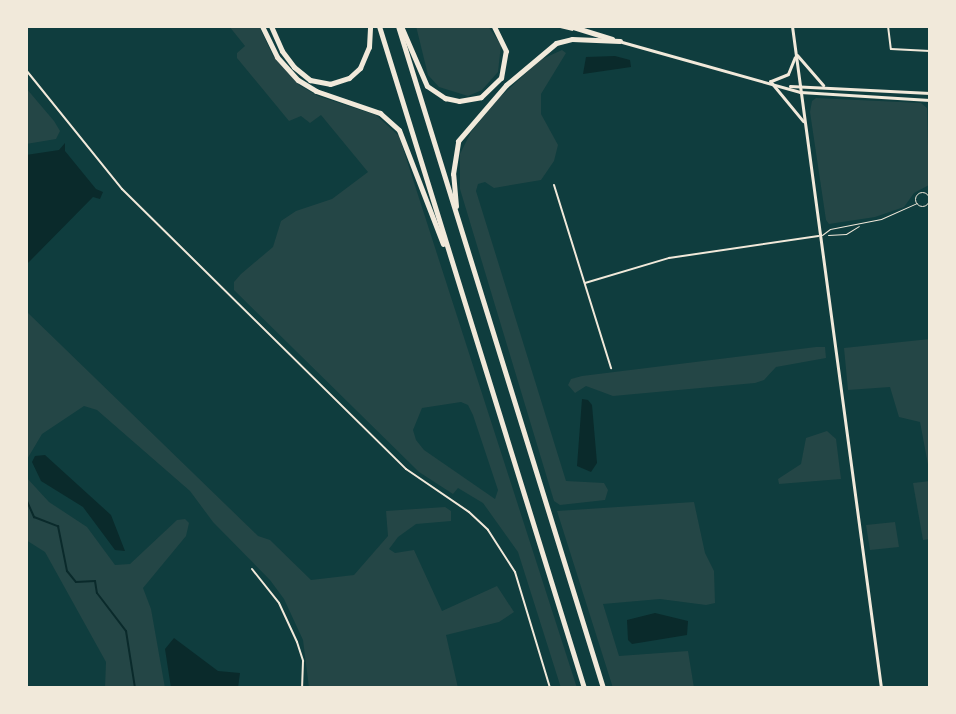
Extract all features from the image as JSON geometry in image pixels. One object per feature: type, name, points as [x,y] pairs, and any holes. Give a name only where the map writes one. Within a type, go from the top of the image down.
[{"type":"highway","points":[[262,26],[277,57],[298,80],[316,91],[373,109],[399,130],[466,305]]},
{"type":"highway","points":[[271,26],[282,51],[294,67],[310,80],[330,84],[349,78],[360,68],[369,47],[370,26]]},
{"type":"highway","points":[[379,26],[584,688]]},
{"type":"highway","points":[[399,26],[427,86],[439,95],[459,101],[481,97],[501,78],[506,51],[494,26]]},
{"type":"highway","points":[[399,26],[603,688]]},
{"type":"highway","points":[[570,26],[618,41]]},
{"type":"highway","points":[[482,300],[455,199],[453,160],[458,141],[506,85],[549,46],[572,39],[618,41]]},
{"type":"street","points":[[560,26],[770,81],[800,92],[930,100]]},
{"type":"street","points":[[792,26],[881,688]]},
{"type":"street","points":[[888,26],[891,49],[930,51]]},
{"type":"street","points":[[770,81],[788,74],[796,53]]},
{"type":"street","points":[[796,53],[814,79],[826,87]]},
{"type":"street","points":[[26,70],[129,195],[406,469],[469,512],[488,530],[515,572],[550,688]]},
{"type":"street","points":[[770,81],[805,123]]},
{"type":"street","points":[[787,86],[930,93]]},
{"type":"street","points":[[554,185],[611,368]]},
{"type":"street","points":[[585,283],[656,261],[820,235]]},
{"type":"street","points":[[252,569],[279,603],[297,642],[303,661],[302,688]]},
{"type":"lane","points":[[820,235],[830,229],[859,226],[905,211],[917,203],[926,204],[930,190]]},
{"type":"lane","points":[[917,203],[916,195],[927,194]]},
{"type":"lane","points":[[825,234],[831,237],[846,234],[859,226]]},
{"type":"shaded area","points":[[229,26],[259,26],[273,56],[299,85],[318,96],[376,115],[399,136],[577,688],[561,688],[518,552],[483,503],[458,488],[453,494],[419,472],[234,290],[234,282],[241,274],[273,247],[281,221],[296,211],[332,199],[368,172],[321,115],[310,123],[301,116],[289,121],[237,58],[237,53],[245,46]],"holes":[[[461,402],[468,405],[498,490],[495,499],[424,450],[413,430],[422,408]]]},
{"type":"shaded area","points":[[416,26],[488,26],[501,45],[498,72],[482,90],[468,96],[439,87],[428,75]]},
{"type":"shaded area","points":[[562,50],[566,53],[541,94],[541,114],[558,145],[554,161],[541,180],[494,188],[485,182],[478,184],[476,191],[566,481],[604,483],[608,490],[605,500],[560,505],[554,501],[460,189],[460,154],[471,132],[498,99],[540,60]]},
{"type":"shaded area","points":[[615,56],[630,60],[631,67],[583,74],[586,57]]},
{"type":"shaded area","points":[[26,88],[60,131],[56,139],[26,144]]},
{"type":"shaded area","points":[[816,98],[921,103],[927,108],[929,185],[914,193],[904,207],[875,217],[829,224],[810,112],[812,101]]},
{"type":"shaded area","points":[[65,143],[65,151],[96,189],[103,192],[100,199],[93,197],[26,265],[26,155],[59,150]]},
{"type":"shaded area","points":[[26,311],[258,536],[270,540],[311,580],[354,575],[388,536],[386,511],[445,507],[451,511],[451,521],[416,524],[398,537],[389,549],[395,553],[414,550],[442,611],[497,586],[514,612],[499,622],[446,635],[458,688],[309,688],[303,640],[284,599],[270,580],[213,522],[190,491],[97,410],[84,406],[42,434],[26,461]]},
{"type":"shaded area","points":[[930,339],[929,470],[920,422],[899,417],[890,387],[848,390],[844,348]]},
{"type":"shaded area","points":[[825,347],[826,358],[776,367],[764,380],[755,383],[613,396],[586,386],[575,393],[568,385],[571,379],[582,376]]},
{"type":"shaded area","points":[[582,399],[592,405],[597,463],[591,472],[577,466]]},
{"type":"shaded area","points":[[827,431],[836,439],[841,479],[779,484],[778,479],[801,464],[806,438]]},
{"type":"shaded area","points":[[45,455],[111,515],[125,551],[115,550],[83,507],[41,481],[32,462],[35,456]]},
{"type":"shaded area","points":[[26,477],[49,502],[87,527],[115,565],[130,564],[177,520],[185,519],[189,523],[186,536],[143,588],[151,609],[165,688],[105,688],[106,662],[45,552],[26,540]]},
{"type":"shaded area","points":[[930,481],[930,539],[923,540],[913,483]]},
{"type":"shaded area","points":[[694,502],[705,553],[714,571],[715,603],[706,605],[660,599],[603,604],[619,656],[688,651],[694,688],[613,688],[557,511]]},
{"type":"shaded area","points":[[895,522],[899,547],[870,550],[866,525]]},
{"type":"shaded area","points":[[655,613],[688,621],[687,635],[632,644],[628,640],[627,620]]},
{"type":"shaded area","points":[[174,638],[218,671],[240,673],[238,688],[171,688],[165,649]]},
{"type":"waterway","points":[[26,499],[34,517],[58,526],[67,571],[76,582],[95,581],[97,593],[126,631],[135,688]]}]
